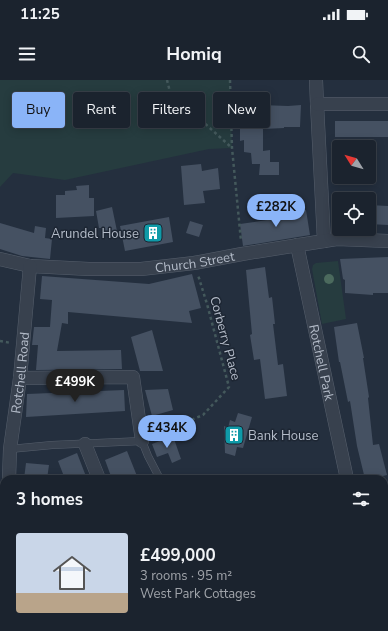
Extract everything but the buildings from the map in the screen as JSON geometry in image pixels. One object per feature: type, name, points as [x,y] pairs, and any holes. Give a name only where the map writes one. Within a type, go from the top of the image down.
[{"type":"street","points":[[316,80],[324,241]]},
{"type":"street","points":[[317,104],[388,104]]},
{"type":"street","name":"Church Street","points":[[0,259],[30,266],[88,269],[141,269],[194,263],[337,239],[388,240]]},
{"type":"street","name":"Rotchell Park","points":[[298,246],[346,475]]},
{"type":"street","name":"Rotchell Road","points":[[9,475],[10,449],[20,378],[30,266]]},
{"type":"street","points":[[20,378],[133,378],[142,441]]},
{"type":"street","points":[[85,444],[97,475]]},
{"type":"lane","points":[[10,449],[52,445],[142,441],[158,475]]},
{"type":"path","points":[[167,80],[170,92],[232,148]]},
{"type":"path","points":[[230,80],[232,148],[242,254]]},
{"type":"path","name":"Corberry Place","points":[[142,441],[203,415],[229,388],[207,304],[194,263]]},
{"type":"green space","points":[[0,80],[230,80],[230,92],[213,92],[213,128],[231,128],[232,148],[209,149],[65,180],[13,173],[0,187]]},
{"type":"green space","points":[[338,261],[346,319],[322,324],[312,269],[313,265],[316,263]]},
{"type":"place","name":"Arundel House","points":[[153,233]]},
{"type":"place","name":"Bank House","points":[[234,435]]}]
